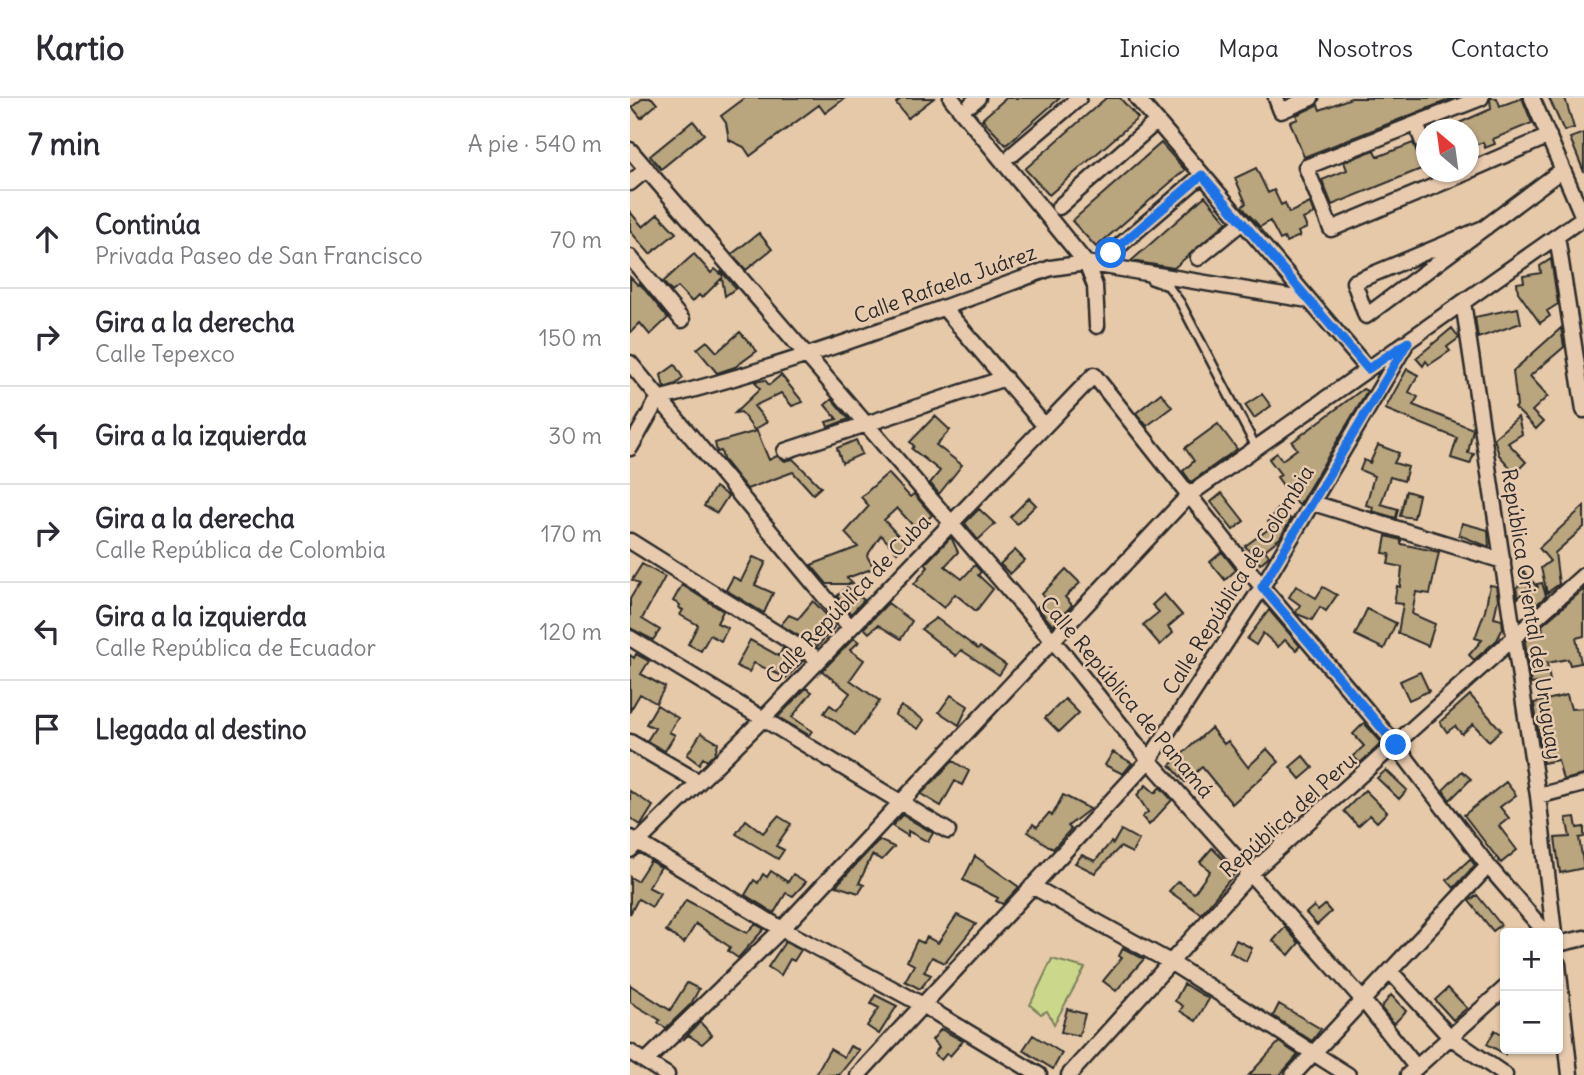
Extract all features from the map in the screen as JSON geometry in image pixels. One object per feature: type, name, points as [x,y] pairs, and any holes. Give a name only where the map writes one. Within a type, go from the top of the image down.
[{"type":"street","points":[[951,98],[1086,263],[1095,286],[1097,326]]},
{"type":"street","points":[[1013,154],[1079,98]]},
{"type":"street","points":[[1137,98],[1368,369]]},
{"type":"street","points":[[1279,104],[1311,98]]},
{"type":"street","points":[[1428,119],[1481,98]]},
{"type":"street","points":[[646,1061],[782,929],[1189,495],[1584,217],[1532,98]]},
{"type":"street","points":[[1059,207],[1157,121]]},
{"type":"street","points":[[1416,124],[1306,167],[1331,229],[1428,182]]},
{"type":"street","points":[[1479,166],[1549,136]]},
{"type":"street","name":"Calle República de Panamá","points":[[630,150],[865,426],[1053,640],[1149,760],[1363,1000],[1412,1071]]},
{"type":"street","points":[[630,183],[647,169]]},
{"type":"street","points":[[1486,227],[1354,282],[1366,316],[1399,292],[1486,227],[1562,170]]},
{"type":"street","points":[[1111,253],[1202,175]]},
{"type":"street","points":[[1198,258],[1241,223]]},
{"type":"street","points":[[1558,236],[1584,410]]},
{"type":"street","points":[[630,257],[682,320]]},
{"type":"street","name":"Calle Rafaela Juárez","points":[[658,398],[716,384],[804,355],[944,308],[1051,268],[1086,263],[1308,300]]},
{"type":"street","points":[[1095,286],[1119,268]]},
{"type":"street","name":"República Oriental del Uruguay","points":[[1463,302],[1538,796],[1553,928]]},
{"type":"street","points":[[944,308],[1044,425]]},
{"type":"street","name":"Calle República de Colombia","points":[[858,1075],[1149,760],[1262,587],[1408,342]]},
{"type":"street","points":[[630,363],[849,626]]},
{"type":"street","name":"Calle República de Cuba","points":[[633,843],[762,720],[849,626],[1094,375],[1189,495]]},
{"type":"street","points":[[785,451],[1005,378]]},
{"type":"street","points":[[630,448],[658,398]]},
{"type":"street","points":[[1189,495],[1262,587],[1396,745],[1488,866],[1542,928]]},
{"type":"street","points":[[1313,502],[1503,561]]},
{"type":"street","points":[[630,541],[818,659]]},
{"type":"street","name":"República del Peru","points":[[1069,1075],[1250,874],[1584,575]]},
{"type":"street","points":[[630,638],[948,831]]},
{"type":"street","points":[[630,742],[699,782]]},
{"type":"street","points":[[1538,796],[1584,784]]},
{"type":"street","points":[[633,843],[782,929],[921,1004],[1039,1075]]},
{"type":"street","points":[[1293,1075],[1488,866]]},
{"type":"street","points":[[1032,886],[1170,962],[1348,1075]]},
{"type":"street","points":[[1563,943],[1584,938]]},
{"type":"street","points":[[1390,971],[1450,1037],[1505,1075]]},
{"type":"street","points":[[1412,1071],[1502,991]]},
{"type":"street","points":[[1561,991],[1570,1075]]},
{"type":"street","points":[[630,1052],[667,1075]]},
{"type":"lane","points":[[1119,268],[1168,286],[1216,367],[1256,447]]},
{"type":"green space","points":[[1052,959],[1085,968],[1054,1024],[1047,1011],[1041,1014],[1030,1005]]},
{"type":"building","points":[[643,98],[652,98],[657,104],[641,118],[632,107]]},
{"type":"building","points":[[745,98],[845,98],[825,113],[819,105],[750,156],[744,147],[729,140],[726,123],[721,116]]},
{"type":"building","points":[[902,98],[934,98],[908,118],[896,103]]},
{"type":"building","points":[[1006,98],[1060,98],[1006,145],[982,119]]},
{"type":"building","points":[[1106,98],[1120,98],[1138,118],[1049,195],[1025,169]]},
{"type":"building","points":[[1351,98],[1454,98],[1304,157],[1290,122],[1298,119],[1296,115],[1318,105],[1320,110]]},
{"type":"building","points":[[1490,98],[1497,98],[1500,106],[1522,98],[1532,123],[1493,139],[1495,144],[1485,148],[1483,142],[1479,144],[1479,119],[1468,119],[1491,109]]},
{"type":"building","points":[[1549,98],[1565,98],[1574,128],[1564,131]]},
{"type":"building","points":[[693,121],[704,134],[661,169],[650,156]]},
{"type":"building","points":[[1584,133],[1584,172],[1570,138]]},
{"type":"building","points":[[1161,143],[1185,170],[1096,247],[1072,221]]},
{"type":"building","points":[[1413,143],[1416,150],[1416,171],[1332,205],[1322,180],[1347,170],[1344,162],[1374,150],[1377,157]]},
{"type":"building","points":[[1256,168],[1268,193],[1274,190],[1281,205],[1285,203],[1289,213],[1310,203],[1314,214],[1303,219],[1307,228],[1298,232],[1300,236],[1286,242],[1284,238],[1280,240],[1270,221],[1260,227],[1242,207],[1246,203],[1235,178]]},
{"type":"building","points":[[1205,196],[1227,222],[1174,268],[1131,261]]},
{"type":"building","points":[[630,212],[643,227],[658,214],[676,233],[650,254],[630,231]]},
{"type":"building","points":[[759,233],[772,249],[746,270],[732,254]]},
{"type":"building","points":[[694,254],[711,273],[715,269],[722,275],[721,271],[736,288],[725,296],[722,278],[702,298],[699,295],[692,302],[678,287],[672,292],[663,282]]},
{"type":"building","points":[[1551,259],[1558,304],[1547,311],[1550,316],[1540,323],[1518,292],[1517,283],[1524,282],[1523,276],[1541,273],[1540,266]]},
{"type":"building","points":[[630,277],[640,284],[668,318],[650,335],[640,323],[630,333]]},
{"type":"building","points":[[1518,308],[1521,323],[1478,338],[1475,317]]},
{"type":"building","points":[[1452,328],[1459,338],[1447,347],[1450,351],[1429,365],[1426,361],[1423,366],[1416,358]]},
{"type":"building","points":[[1561,328],[1564,347],[1530,376],[1548,396],[1532,411],[1543,422],[1536,429],[1515,408],[1517,406],[1513,371]]},
{"type":"building","points":[[740,332],[757,351],[735,367],[717,373],[697,349],[707,341],[717,352]]},
{"type":"building","points":[[675,365],[683,378],[664,388],[661,375]]},
{"type":"building","points":[[1407,369],[1418,375],[1409,392],[1418,397],[1413,405],[1473,429],[1468,453],[1474,454],[1470,464],[1451,458],[1457,438],[1385,409]]},
{"type":"building","points":[[781,375],[803,402],[792,406],[781,393],[754,406],[767,422],[754,430],[741,412],[735,413],[760,389],[755,382],[765,380],[769,385]]},
{"type":"building","points":[[1363,389],[1367,391],[1299,505],[1289,496],[1301,482],[1297,479],[1285,488],[1277,477],[1281,475],[1269,459],[1277,453],[1282,460],[1297,449],[1292,442]]},
{"type":"building","points":[[1161,393],[1172,407],[1147,426],[1136,413]]},
{"type":"building","points":[[1262,394],[1271,406],[1254,418],[1245,405]]},
{"type":"building","points":[[832,399],[849,419],[828,427],[826,422],[837,419],[825,405]]},
{"type":"building","points":[[935,416],[950,430],[936,445],[962,465],[939,494],[930,483],[940,471],[912,449],[914,446],[910,442]]},
{"type":"building","points":[[1518,417],[1522,434],[1508,443],[1526,462],[1515,473],[1499,455],[1494,438]]},
{"type":"building","points":[[1218,424],[1237,449],[1191,482],[1183,471],[1194,461],[1185,448]]},
{"type":"building","points":[[757,431],[769,460],[777,456],[785,461],[793,459],[821,487],[813,494],[793,472],[747,489],[723,459],[721,451],[717,452],[715,443]]},
{"type":"building","points":[[856,440],[862,454],[842,463],[837,448]]},
{"type":"building","points":[[1378,445],[1399,453],[1394,463],[1408,467],[1404,481],[1390,477],[1381,504],[1398,509],[1396,518],[1372,511],[1373,507],[1366,505],[1374,476],[1360,470],[1364,460],[1370,463]]},
{"type":"building","points":[[888,473],[910,497],[914,494],[932,515],[917,530],[897,508],[884,520],[906,544],[897,552],[881,535],[867,556],[874,568],[847,578],[853,584],[827,584],[811,565],[858,547],[845,533],[869,506],[861,497]]},
{"type":"building","points":[[715,487],[728,496],[717,513],[704,506]]},
{"type":"building","points":[[1406,491],[1419,495],[1414,518],[1400,516]]},
{"type":"building","points":[[1222,493],[1244,521],[1233,530],[1211,502]]},
{"type":"building","points":[[1029,498],[1036,505],[1017,524],[1010,517]]},
{"type":"building","points":[[1584,506],[1584,527],[1555,553],[1559,584],[1547,593],[1541,568],[1550,561],[1539,548]]},
{"type":"building","points":[[979,509],[995,524],[978,540],[965,523]]},
{"type":"building","points":[[1278,509],[1291,519],[1280,538],[1265,550],[1269,556],[1260,564],[1245,546],[1273,526],[1268,522]]},
{"type":"building","points":[[1462,523],[1488,530],[1489,547],[1459,535]]},
{"type":"building","points":[[1386,536],[1401,540],[1401,544],[1439,552],[1430,594],[1416,592],[1412,614],[1435,624],[1428,646],[1398,633],[1403,604],[1394,603],[1397,586],[1400,587],[1402,567],[1388,564],[1390,554],[1383,553]]},
{"type":"building","points":[[951,537],[958,552],[945,566],[962,579],[975,565],[981,572],[978,575],[993,589],[976,611],[955,594],[944,608],[914,584],[928,567],[925,564]]},
{"type":"building","points":[[1015,550],[1025,560],[1010,574],[1000,564]]},
{"type":"building","points":[[1222,552],[1236,570],[1225,580],[1210,562]]},
{"type":"building","points":[[753,557],[766,562],[755,585],[773,593],[764,613],[726,590],[733,577],[741,581]]},
{"type":"building","points":[[642,564],[665,577],[642,619],[660,630],[653,640],[630,628],[630,599],[639,584],[632,580]]},
{"type":"building","points":[[1521,568],[1538,588],[1537,584],[1542,583],[1546,596],[1533,608],[1527,588],[1518,598],[1516,588],[1525,580]]},
{"type":"building","points":[[1066,569],[1080,583],[1065,597],[1072,605],[1053,626],[1037,607],[1046,599],[1042,594]]},
{"type":"building","points":[[682,585],[723,611],[717,623],[728,628],[721,641],[710,635],[701,651],[688,644],[698,625],[680,615],[683,610],[673,601]]},
{"type":"building","points":[[1490,585],[1496,586],[1498,599],[1494,618],[1502,620],[1503,628],[1497,640],[1474,660],[1469,655],[1482,640],[1475,638],[1485,611]]},
{"type":"building","points":[[1296,586],[1316,598],[1323,587],[1337,595],[1326,611],[1320,607],[1312,620],[1296,612],[1300,605],[1289,597]]},
{"type":"building","points":[[847,587],[864,600],[851,614],[837,596]]},
{"type":"building","points":[[1584,589],[1584,636],[1576,638],[1581,663],[1570,665],[1568,659],[1547,663],[1550,681],[1531,684],[1525,642],[1536,632],[1543,632],[1542,625]]},
{"type":"building","points":[[1164,594],[1182,615],[1168,627],[1173,633],[1160,645],[1143,625],[1159,612],[1152,605]]},
{"type":"building","points":[[813,601],[836,625],[817,647],[781,625],[789,615],[798,619]]},
{"type":"building","points":[[888,603],[912,621],[901,639],[878,625],[869,633],[864,628]]},
{"type":"building","points":[[1367,609],[1396,623],[1384,649],[1355,635]]},
{"type":"building","points":[[1269,610],[1300,646],[1296,650],[1285,640],[1278,647],[1263,633],[1256,645],[1247,639]]},
{"type":"building","points":[[936,618],[978,649],[980,647],[1006,665],[999,675],[961,650],[956,656],[921,629]]},
{"type":"building","points":[[854,638],[859,642],[850,650],[864,660],[850,680],[880,701],[855,735],[824,713],[830,705],[837,710],[850,693],[822,671]]},
{"type":"building","points":[[750,640],[779,656],[783,648],[803,661],[786,678],[754,663],[749,672],[736,666]]},
{"type":"building","points":[[636,654],[649,661],[641,674],[665,687],[656,703],[640,694],[630,711],[630,655],[634,658]]},
{"type":"building","points":[[1420,672],[1429,691],[1409,700],[1400,681]]},
{"type":"building","points":[[806,688],[812,692],[792,717],[812,731],[809,735],[778,717]]},
{"type":"building","points":[[951,695],[968,706],[959,725],[939,712]]},
{"type":"building","points":[[1470,695],[1501,730],[1489,741],[1473,724],[1462,734],[1455,726],[1447,732],[1440,722]]},
{"type":"building","points":[[1567,695],[1571,709],[1584,708],[1584,775],[1563,780],[1558,760],[1543,763],[1534,703]]},
{"type":"building","points":[[1065,699],[1079,713],[1059,732],[1045,718]]},
{"type":"building","points":[[657,705],[678,718],[669,732],[675,735],[665,751],[647,741],[655,728],[646,724]]},
{"type":"building","points":[[901,706],[924,720],[918,729],[895,715]]},
{"type":"building","points":[[1364,723],[1382,743],[1360,763],[1353,756],[1364,746],[1353,734]]},
{"type":"building","points":[[1211,728],[1224,744],[1228,741],[1248,767],[1267,749],[1279,762],[1232,804],[1202,767],[1185,782],[1170,765]]},
{"type":"building","points":[[701,733],[718,743],[715,753],[707,761],[703,758],[699,764],[687,755]]},
{"type":"building","points":[[1113,752],[1132,763],[1123,774],[1105,765]]},
{"type":"building","points":[[1303,756],[1313,768],[1300,779],[1290,767]]},
{"type":"building","points":[[953,761],[969,771],[962,785],[955,781],[941,806],[921,794]]},
{"type":"building","points":[[1386,770],[1407,790],[1399,799],[1377,778]]},
{"type":"building","points":[[1462,771],[1471,779],[1450,800],[1443,790]]},
{"type":"building","points":[[1506,782],[1516,795],[1500,807],[1509,818],[1499,826],[1517,850],[1501,863],[1464,815]]},
{"type":"building","points":[[1146,785],[1155,793],[1160,787],[1172,800],[1149,825],[1142,817],[1148,812],[1137,795]]},
{"type":"building","points":[[1365,790],[1387,812],[1377,822],[1370,815],[1358,826],[1344,811]]},
{"type":"building","points":[[630,791],[653,806],[641,825],[630,818]]},
{"type":"building","points":[[1063,795],[1090,809],[1068,826],[1071,829],[1053,849],[1028,832],[1033,824],[1037,827],[1049,813],[1052,816]]},
{"type":"building","points":[[902,815],[933,833],[928,842],[908,831],[908,836],[892,826]]},
{"type":"building","points":[[778,816],[791,824],[776,846],[784,850],[778,859],[736,834],[746,820],[763,833]]},
{"type":"building","points":[[1575,817],[1577,828],[1584,827],[1584,837],[1579,838],[1584,868],[1560,873],[1555,838],[1570,837],[1566,818]]},
{"type":"building","points":[[1121,830],[1139,840],[1132,853],[1120,847],[1095,873],[1075,863],[1082,855],[1095,861],[1111,842],[1113,844]]},
{"type":"building","points":[[879,840],[894,847],[882,860],[872,855],[859,883],[864,885],[859,893],[836,886]]},
{"type":"building","points":[[1212,848],[1236,872],[1201,914],[1169,891],[1178,881],[1194,893],[1210,871],[1200,862]]},
{"type":"building","points":[[975,856],[1019,887],[1003,904],[996,901],[998,898],[963,880]]},
{"type":"building","points":[[1470,859],[1475,865],[1454,888],[1447,880]]},
{"type":"building","points":[[650,861],[661,867],[648,887],[660,893],[652,907],[638,899],[630,914],[630,877],[637,881]]},
{"type":"building","points":[[771,871],[788,882],[793,874],[806,882],[793,896],[786,893],[774,913],[745,895],[754,880],[758,883],[763,874],[767,877]]},
{"type":"building","points":[[1477,895],[1501,925],[1493,931],[1469,901]]},
{"type":"building","points":[[686,900],[747,933],[755,924],[764,929],[738,958],[728,951],[730,947],[696,924],[684,943],[666,931]]},
{"type":"building","points":[[1325,905],[1331,912],[1317,925],[1306,913],[1314,906],[1318,911]]},
{"type":"building","points":[[957,915],[976,924],[945,963],[932,957],[924,972],[931,975],[920,989],[905,981],[914,965],[907,961],[917,940],[923,943],[927,937],[938,943]]},
{"type":"building","points":[[1285,927],[1299,943],[1289,955],[1273,941]]},
{"type":"building","points":[[1236,940],[1252,948],[1246,961],[1230,952]]},
{"type":"building","points":[[785,942],[801,950],[794,961],[790,959],[781,975],[768,967]]},
{"type":"building","points":[[1123,948],[1144,959],[1116,991],[1103,981],[1122,958],[1119,956]]},
{"type":"building","points":[[687,983],[699,989],[691,1004],[666,1028],[658,1023],[660,1020],[630,1002],[630,985],[670,1010]]},
{"type":"building","points":[[1184,984],[1209,999],[1196,1021],[1180,1011],[1183,1006],[1175,1001]]},
{"type":"building","points":[[1448,988],[1467,1008],[1453,1020],[1435,1000]]},
{"type":"building","points":[[875,995],[897,1006],[879,1034],[867,1026],[879,1008],[871,1004]]},
{"type":"building","points":[[1391,995],[1406,1011],[1394,1024],[1381,1008]]},
{"type":"building","points":[[1279,1004],[1321,1029],[1312,1041],[1273,1016]]},
{"type":"building","points":[[1067,1009],[1085,1014],[1079,1036],[1061,1032]]},
{"type":"building","points":[[700,1022],[712,1035],[702,1044],[688,1035],[683,1040]]},
{"type":"building","points":[[941,1029],[963,1041],[950,1056],[947,1053],[941,1060],[934,1054],[939,1047],[932,1040]]},
{"type":"building","points":[[1495,1030],[1500,1033],[1500,1051],[1487,1044]]},
{"type":"building","points":[[1033,1035],[1062,1053],[1053,1069],[1023,1050]]},
{"type":"building","points":[[1279,1042],[1298,1055],[1280,1075],[1249,1075]]},
{"type":"building","points":[[850,1046],[859,1050],[839,1075],[815,1075],[830,1049],[844,1057]]},
{"type":"route","points":[[1111,253],[1202,175],[1368,369],[1408,342],[1262,587],[1396,745]]}]
